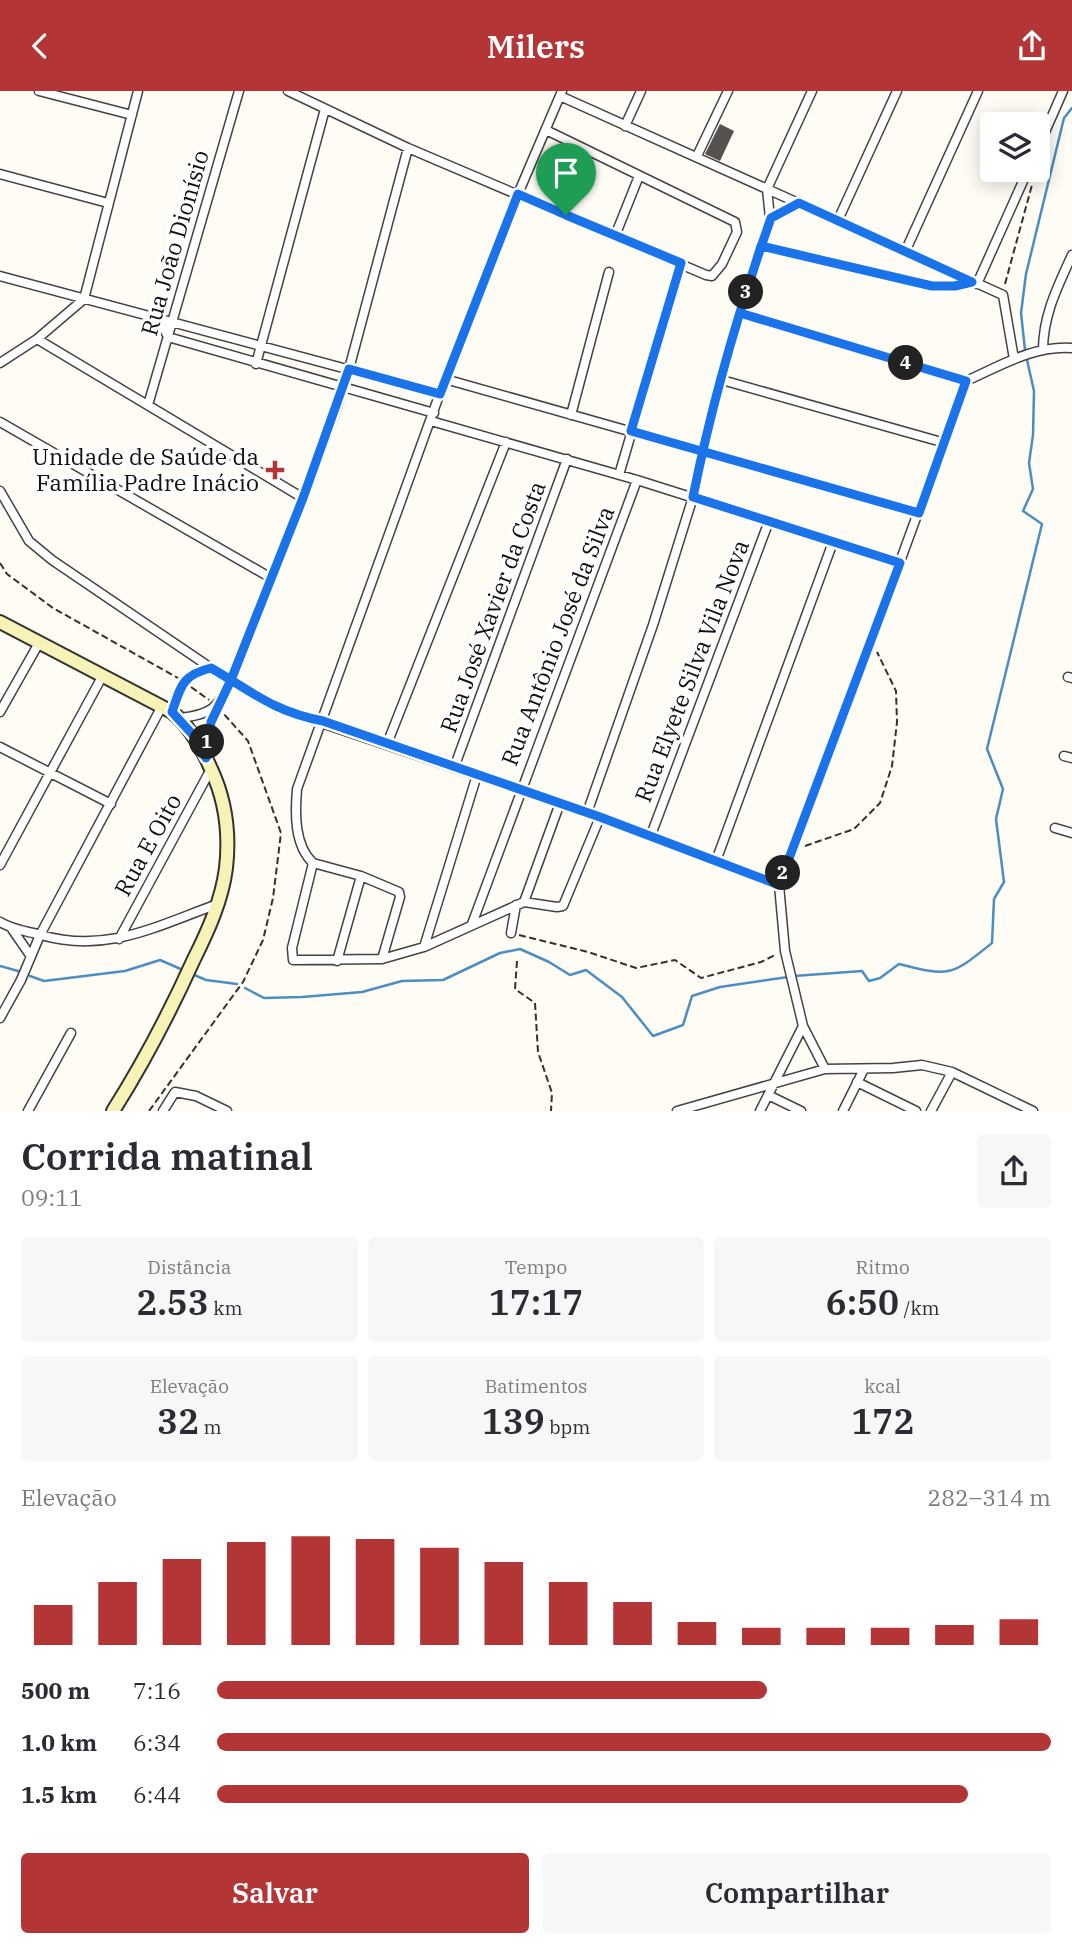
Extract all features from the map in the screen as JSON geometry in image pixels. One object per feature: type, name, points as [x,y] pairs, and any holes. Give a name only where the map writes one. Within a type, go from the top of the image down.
[{"type":"street","points":[[39,91],[132,114]]},
{"type":"street","points":[[0,363],[37,339],[84,299],[138,91]]},
{"type":"street","name":"Rua João Dionísio","points":[[148,405],[239,91]]},
{"type":"street","points":[[288,91],[408,148],[712,277],[722,264],[737,232],[737,225],[729,218],[546,130]]},
{"type":"street","points":[[625,126],[641,91]]},
{"type":"street","points":[[697,156],[728,91]]},
{"type":"street","points":[[587,813],[653,625],[693,497],[702,451],[740,313],[771,218],[767,189],[812,91]]},
{"type":"street","points":[[838,220],[897,91]]},
{"type":"street","points":[[905,252],[978,91]]},
{"type":"street","points":[[1050,121],[1063,91]]},
{"type":"street","points":[[382,960],[400,894],[394,888],[361,876],[313,863],[307,857],[302,846],[295,808],[297,789],[445,379],[518,194],[561,94],[625,126],[1003,295],[1014,359]]},
{"type":"street","points":[[256,364],[325,109]]},
{"type":"street","name":"Rua E Oito","points":[[119,939],[209,764],[208,736],[217,706],[231,680],[343,388],[408,148]]},
{"type":"street","points":[[0,174],[108,203]]},
{"type":"street","points":[[615,236],[639,176]]},
{"type":"street","points":[[975,283],[1022,182]]},
{"type":"street","points":[[771,218],[799,203]]},
{"type":"street","points":[[761,246],[932,286],[975,283]]},
{"type":"street","points":[[1043,350],[1048,310],[1072,255]]},
{"type":"street","points":[[619,475],[681,263]]},
{"type":"street","points":[[571,415],[609,272]]},
{"type":"street","points":[[0,277],[440,394]]},
{"type":"street","points":[[740,313],[966,381],[1014,359],[1058,347],[1072,348]]},
{"type":"street","points":[[160,321],[168,337],[343,388],[506,442],[693,497],[900,563]]},
{"type":"street","points":[[37,339],[303,498]]},
{"type":"street","points":[[445,379],[919,513]]},
{"type":"street","points":[[722,380],[945,443]]},
{"type":"street","points":[[825,1069],[803,1025],[795,995],[785,950],[779,885],[966,381]]},
{"type":"street","points":[[0,422],[271,578]]},
{"type":"street","points":[[387,744],[506,442]]},
{"type":"street","name":"Rua José Xavier da Costa","points":[[454,768],[567,459]]},
{"type":"street","name":"Rua Antônio José da Silva","points":[[472,924],[637,480]]},
{"type":"street","points":[[0,491],[29,541],[52,560],[211,668],[277,708],[323,721],[600,817],[779,885]]},
{"type":"street","name":"Rua Elyete Silva Vila Nova","points":[[651,835],[769,521]]},
{"type":"street","points":[[716,861],[833,542]]},
{"type":"street","points":[[0,622],[171,712],[209,764],[225,805],[228,831],[226,868],[218,904],[176,998],[113,1111]]},
{"type":"street","points":[[0,712],[39,643]]},
{"type":"street","points":[[0,1018],[21,980],[40,935],[111,804],[171,712],[184,682],[194,672],[211,668]]},
{"type":"street","points":[[0,865],[103,675]]},
{"type":"street","points":[[171,712],[207,713],[217,706]]},
{"type":"street","points":[[0,747],[111,804]]},
{"type":"street","points":[[424,947],[477,775]]},
{"type":"street","points":[[511,933],[520,903],[560,803]]},
{"type":"street","points":[[313,863],[292,960],[382,960],[424,947],[520,903],[556,907],[566,903],[600,817]]},
{"type":"street","points":[[1055,828],[1072,833]]},
{"type":"street","points":[[337,961],[361,876]]},
{"type":"street","points":[[0,922],[12,929],[60,941],[83,943],[119,939],[218,904]]},
{"type":"street","points":[[12,929],[30,955]]},
{"type":"street","points":[[760,1111],[803,1025]]},
{"type":"street","points":[[28,1111],[71,1033]]},
{"type":"street","points":[[677,1111],[825,1069],[922,1065],[951,1072],[1015,1107],[1033,1111]]},
{"type":"street","points":[[844,1111],[864,1069]]},
{"type":"street","points":[[931,1111],[951,1072]]},
{"type":"street","points":[[858,1081],[916,1111]]},
{"type":"street","points":[[163,1111],[175,1092],[196,1096],[227,1111]]},
{"type":"street","points":[[768,1095],[801,1111]]},
{"type":"path","points":[[1003,295],[1032,182]]},
{"type":"path","points":[[792,851],[854,829],[880,803],[892,766],[897,722],[896,691],[871,642]]},
{"type":"path","points":[[511,933],[588,952],[636,968],[675,960],[701,978],[761,962],[785,950]]},
{"type":"path","points":[[517,961],[514,989],[535,1003],[538,1052],[552,1093],[551,1111]]},
{"type":"building","points":[[720,124],[734,131],[720,161],[705,154]]},
{"type":"waterway","points":[[1025,350],[1021,313],[1026,274],[1064,118],[1072,108]]},
{"type":"waterway","points":[[794,976],[862,971],[869,981],[880,978],[899,964],[929,971],[949,971],[958,968],[992,943],[994,899],[1004,882],[996,819],[1003,789],[987,749],[1042,524],[1023,511],[1033,489],[1029,463],[1034,391],[1027,360]]},
{"type":"waterway","points":[[245,988],[264,998],[362,992],[402,981],[443,980],[500,953],[520,949],[570,975],[586,970],[622,997],[653,1036],[683,1025],[692,996],[720,987],[788,977]]},
{"type":"waterway","points":[[30,976],[44,981],[125,971],[160,960],[183,970]]},
{"type":"waterway","points":[[0,966],[18,971]]},
{"type":"waterway","points":[[192,974],[206,980],[237,984]]},
{"type":"place","name":"Unidade de Saúde da Família Padre Inácio","points":[[275,470]]},
{"type":"route","points":[[566,215],[518,194],[440,394],[349,369],[303,498],[231,680],[211,722],[206,758],[194,736],[172,712],[184,682],[194,672],[211,668],[231,680],[262,700],[295,715],[323,721],[600,817],[779,885],[900,563],[693,497],[702,451],[728,354],[740,313],[761,246],[771,218],[799,203],[972,282],[955,286],[932,286],[761,246],[740,313],[966,381],[919,513],[702,451],[631,431],[681,263],[566,215]]}]
